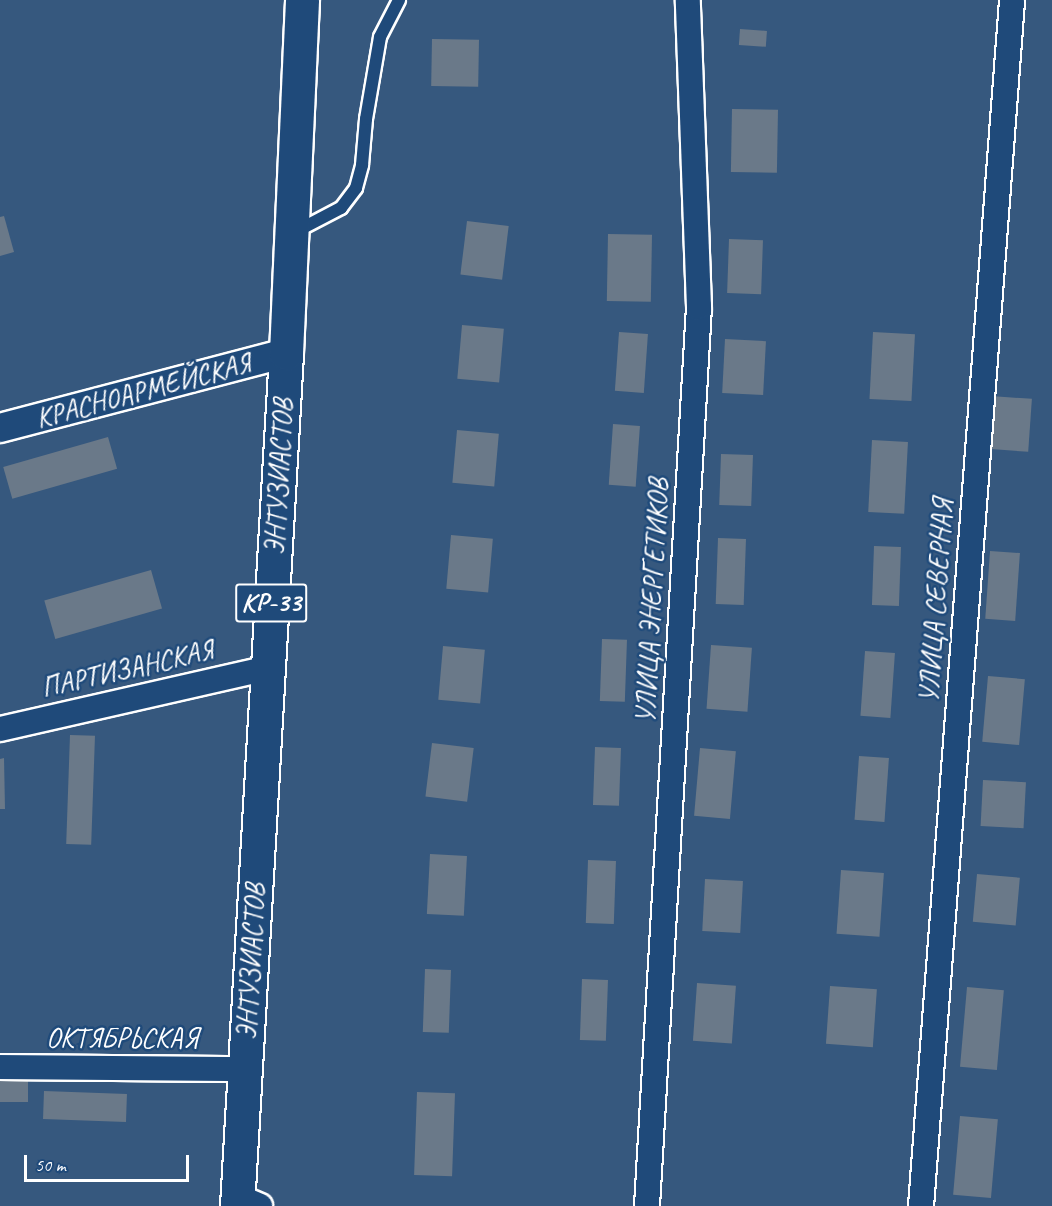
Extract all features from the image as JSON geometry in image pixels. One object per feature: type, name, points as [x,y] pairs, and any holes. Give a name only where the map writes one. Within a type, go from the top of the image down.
[{"type":"main road","name":"ЭНТУЗИАСТОВ","points":[[245,1203],[244,1069],[268,668],[302,0]]},
{"type":"street","name":"УЛИЦА ЭНЕРГЕТИКОВ","points":[[647,1206],[699,307],[688,0]]},
{"type":"street","name":"УЛИЦА СЕВЕРНАЯ","points":[[921,1206],[1012,0]]},
{"type":"street","name":"КРАСНОАРМЕЙСКАЯ","points":[[0,428],[285,353]]},
{"type":"street","name":"ПАРТИЗАНСКАЯ","points":[[0,729],[268,668]]},
{"type":"street","name":"ОКТЯБРЬСКАЯ","points":[[0,1067],[244,1069]]},
{"type":"lane","points":[[291,234],[341,208],[356,188],[362,165],[366,119],[380,37],[399,0]]},
{"type":"building","points":[[740,29],[767,31],[766,47],[739,45]]},
{"type":"building","points":[[432,39],[479,40],[478,87],[431,86]]},
{"type":"building","points":[[732,109],[778,110],[777,173],[731,172]]},
{"type":"building","points":[[4,216],[14,252],[0,256],[0,217]]},
{"type":"building","points":[[467,221],[509,226],[502,280],[460,275]]},
{"type":"building","points":[[608,234],[652,235],[651,302],[607,301]]},
{"type":"building","points":[[729,239],[763,240],[761,294],[727,293]]},
{"type":"building","points":[[462,325],[504,329],[499,382],[457,379]]},
{"type":"building","points":[[619,332],[648,334],[644,393],[615,391]]},
{"type":"building","points":[[873,332],[915,334],[911,401],[869,399]]},
{"type":"building","points":[[725,339],[766,341],[763,395],[722,393]]},
{"type":"building","points":[[991,396],[1032,399],[1028,452],[987,449]]},
{"type":"building","points":[[613,424],[640,426],[636,487],[609,485]]},
{"type":"building","points":[[457,430],[499,434],[494,486],[452,483]]},
{"type":"building","points":[[108,437],[117,469],[12,499],[3,467]]},
{"type":"building","points":[[872,440],[908,442],[904,514],[868,512]]},
{"type":"building","points":[[721,454],[753,455],[751,506],[719,505]]},
{"type":"building","points":[[451,535],[493,539],[488,592],[446,589]]},
{"type":"building","points":[[718,538],[746,539],[744,605],[716,604]]},
{"type":"building","points":[[874,546],[901,547],[899,606],[872,605]]},
{"type":"building","points":[[990,551],[1020,553],[1015,621],[985,619]]},
{"type":"building","points":[[151,570],[162,608],[55,639],[44,601]]},
{"type":"building","points":[[602,639],[627,640],[625,702],[600,701]]},
{"type":"building","points":[[711,645],[752,648],[747,712],[707,709]]},
{"type":"building","points":[[443,646],[485,650],[480,703],[438,700]]},
{"type":"building","points":[[865,651],[895,653],[890,718],[860,716]]},
{"type":"building","points":[[988,676],[1025,679],[1019,745],[982,742]]},
{"type":"building","points":[[70,735],[95,736],[91,845],[66,844]]},
{"type":"building","points":[[432,743],[474,748],[467,802],[425,797]]},
{"type":"building","points":[[595,747],[621,748],[619,806],[593,805]]},
{"type":"building","points":[[700,748],[736,751],[730,819],[694,816]]},
{"type":"building","points":[[859,756],[889,758],[884,822],[855,820]]},
{"type":"building","points":[[4,758],[5,809],[0,809],[0,759]]},
{"type":"building","points":[[983,780],[1026,782],[1024,828],[981,826]]},
{"type":"building","points":[[430,854],[467,856],[464,916],[427,914]]},
{"type":"building","points":[[588,860],[616,861],[614,924],[586,923]]},
{"type":"building","points":[[841,870],[884,873],[879,937],[837,934]]},
{"type":"building","points":[[977,874],[1020,878],[1016,926],[973,922]]},
{"type":"building","points":[[705,879],[743,881],[740,933],[702,931]]},
{"type":"building","points":[[425,969],[451,970],[449,1033],[423,1032]]},
{"type":"building","points":[[582,979],[608,980],[606,1041],[580,1040]]},
{"type":"building","points":[[697,983],[736,986],[732,1044],[693,1041]]},
{"type":"building","points":[[830,986],[877,989],[873,1047],[826,1044]]},
{"type":"building","points":[[967,987],[1004,990],[997,1070],[960,1067]]},
{"type":"building","points":[[0,1077],[28,1077],[28,1102],[0,1102]]},
{"type":"building","points":[[44,1091],[127,1094],[126,1122],[43,1119]]},
{"type":"building","points":[[417,1092],[455,1093],[452,1176],[414,1175]]},
{"type":"building","points":[[960,1116],[998,1119],[991,1198],[953,1195]]}]
